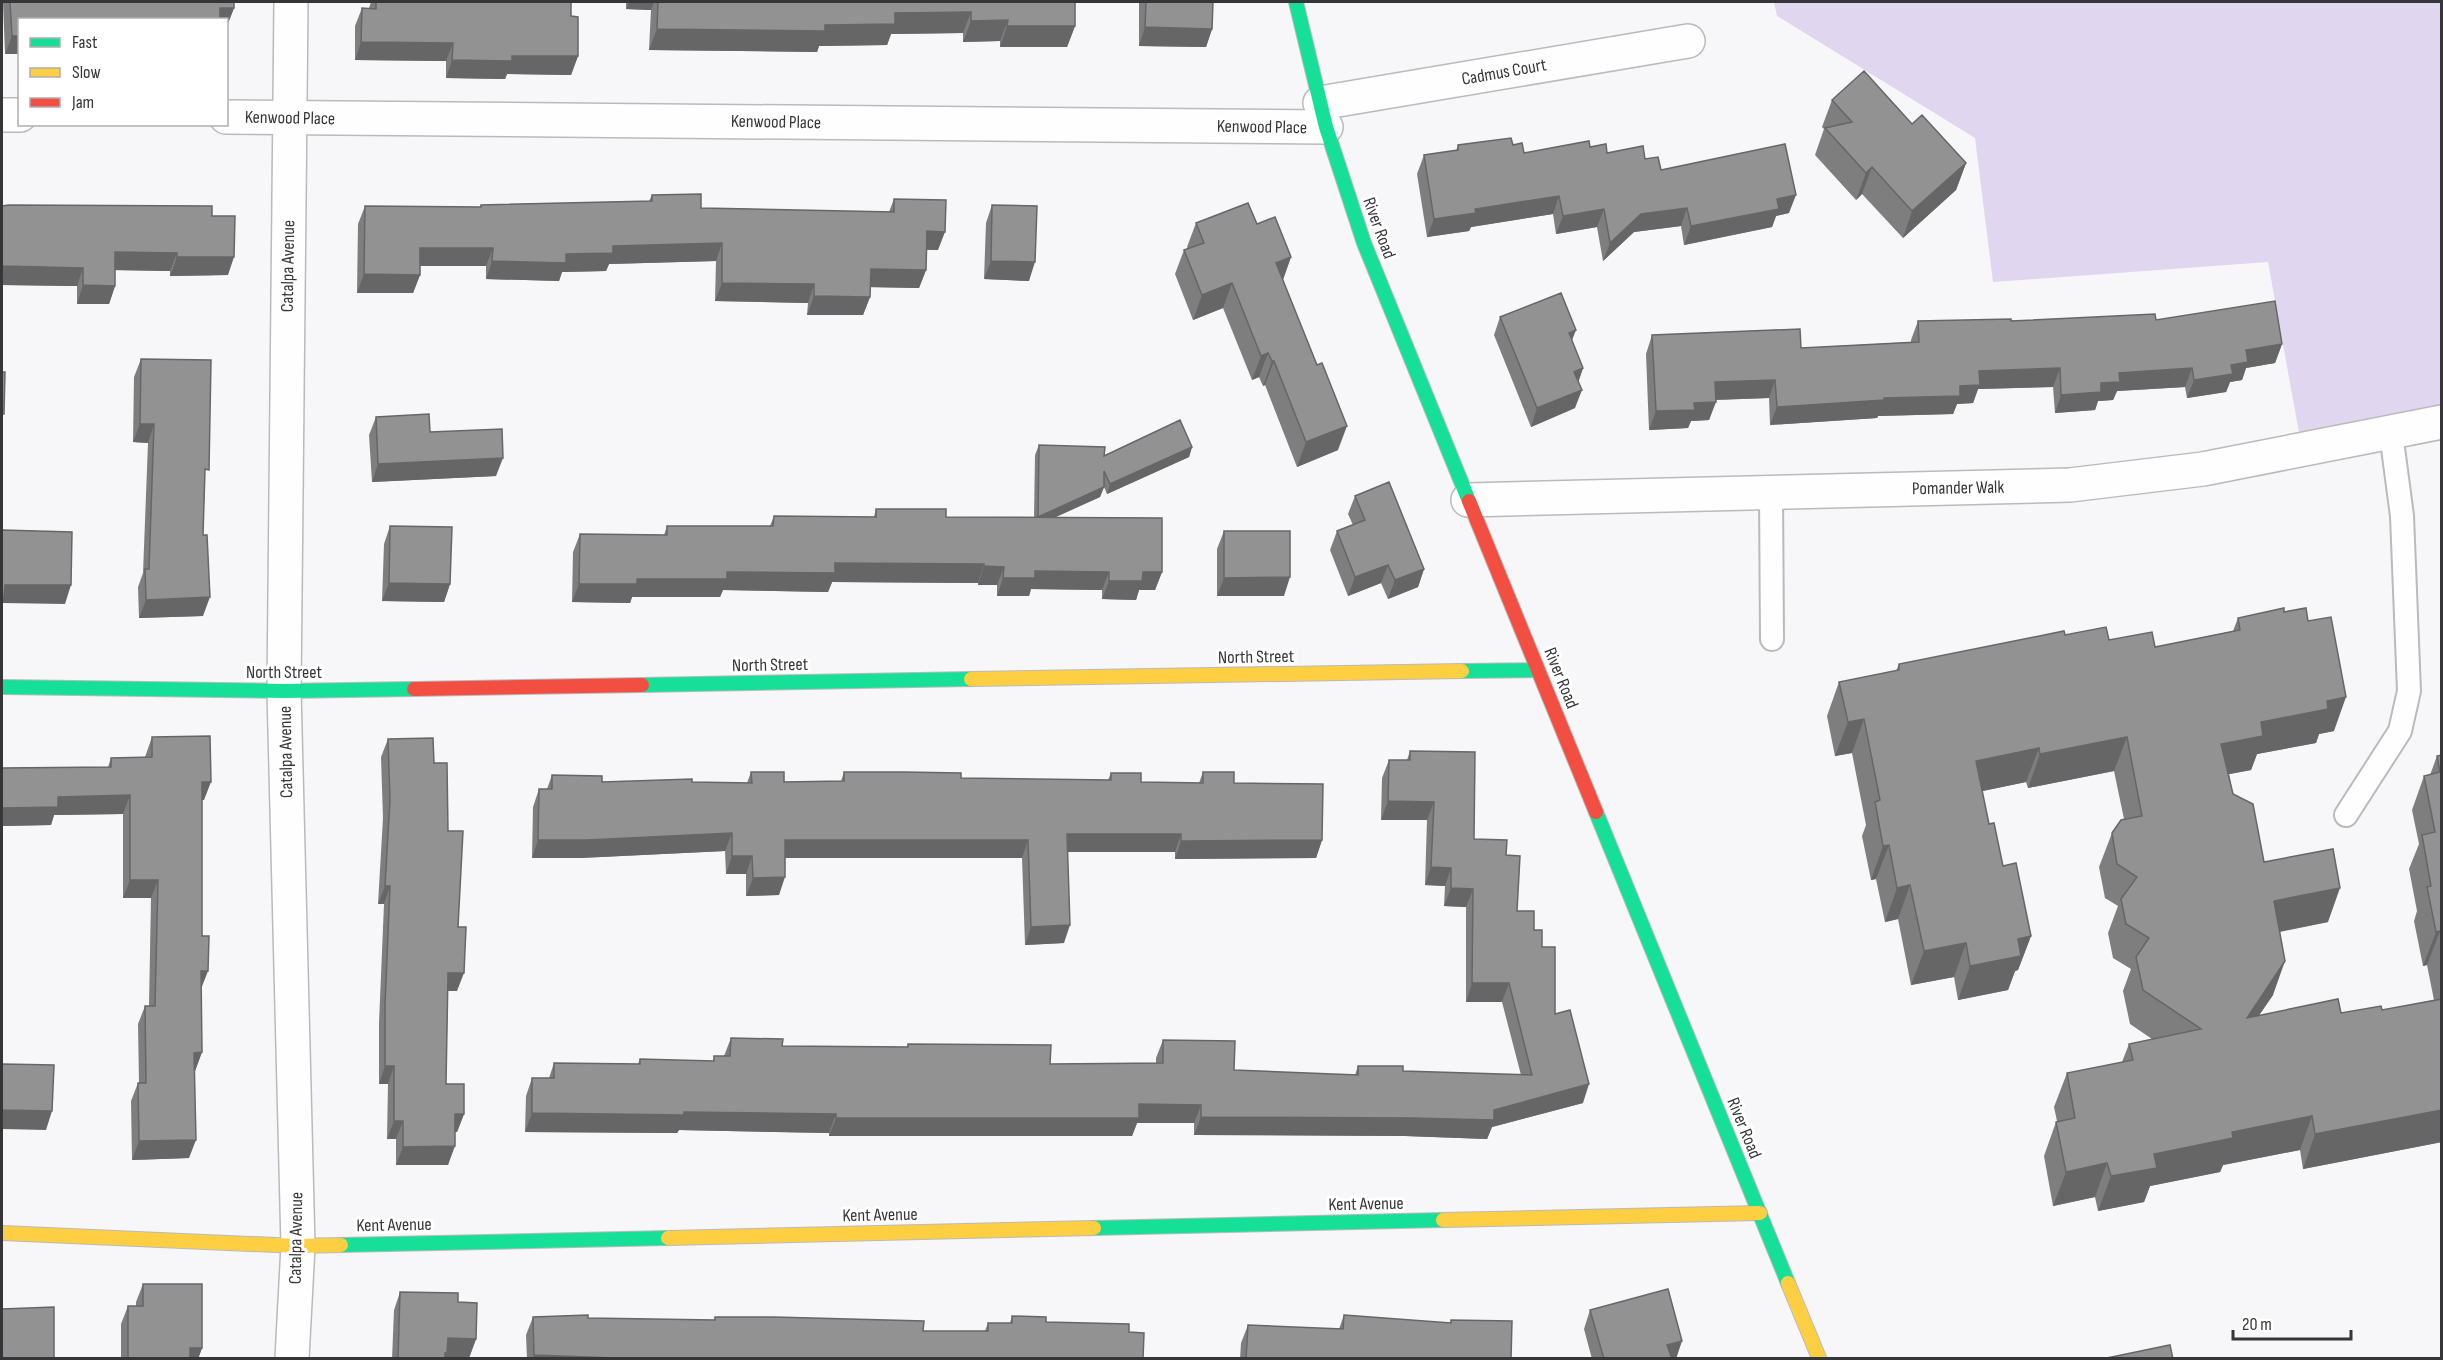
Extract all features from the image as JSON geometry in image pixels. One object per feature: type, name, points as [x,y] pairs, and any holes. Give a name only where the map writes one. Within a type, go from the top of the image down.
[{"type":"street","name":"Catalpa Avenue","points":[[291,2],[284,691],[298,1246],[292,1359]]},
{"type":"street","name":"River Road","points":[[1296,2],[1323,115],[1364,243],[1819,1359]]},
{"type":"street","name":"Cadmus Court","points":[[1323,115],[1688,41]]},
{"type":"street","points":[[2,115],[18,115]]},
{"type":"street","name":"Kenwood Place","points":[[228,117],[1323,115]]},
{"type":"street","name":"Pomander Walk","points":[[1468,500],[2070,485],[2203,468],[2442,422]]},
{"type":"street","name":"North Street","points":[[2,687],[284,691],[1538,670]]},
{"type":"street","name":"Kent Avenue","points":[[2,1233],[298,1246],[1760,1213]]},
{"type":"lane","points":[[2346,815],[2400,731],[2409,691],[2402,516],[2391,433]]},
{"type":"lane","points":[[1771,493],[1772,639]]},
{"type":"shaded area","points":[[1774,2],[2441,2],[2441,422],[2302,449],[2268,262],[1993,282],[1975,138],[1777,16]]},
{"type":"building","points":[[10,2],[234,2],[234,8],[220,8],[220,18],[18,18],[18,36],[12,36]]},
{"type":"building","points":[[376,2],[571,2],[571,16],[578,17],[578,56],[512,56],[512,61],[452,60],[453,43],[361,42],[362,8],[376,9]]},
{"type":"building","points":[[658,2],[1075,2],[1075,26],[1007,26],[1008,20],[971,21],[971,12],[895,13],[895,24],[825,25],[825,31],[657,29]]},
{"type":"building","points":[[1146,2],[1213,2],[1212,29],[1145,27]]},
{"type":"building","points":[[1864,71],[1912,124],[1922,115],[1966,163],[1912,211],[1872,167],[1866,173],[1825,128],[1852,122],[1832,100]]},
{"type":"building","points":[[1511,138],[1513,145],[1522,143],[1524,153],[1589,141],[1590,147],[1606,144],[1607,153],[1643,146],[1645,159],[1658,157],[1661,170],[1785,144],[1796,195],[1777,199],[1779,209],[1691,226],[1687,208],[1641,214],[1610,243],[1604,209],[1563,216],[1559,196],[1475,209],[1476,213],[1434,219],[1424,155],[1458,150],[1458,145]]},
{"type":"building","points":[[701,194],[701,208],[894,212],[894,199],[946,200],[945,232],[927,231],[926,270],[871,269],[870,297],[814,296],[814,284],[722,283],[722,243],[613,246],[613,253],[566,254],[566,263],[492,261],[493,248],[420,248],[420,275],[364,274],[365,206],[481,207],[481,205],[652,201],[652,195]]},
{"type":"building","points":[[1248,203],[1257,224],[1275,217],[1291,257],[1276,263],[1317,365],[1322,363],[1347,426],[1306,442],[1274,361],[1268,353],[1261,356],[1232,283],[1202,295],[1184,250],[1204,243],[1196,223]]},
{"type":"building","points":[[992,205],[1037,206],[1035,262],[991,261]]},
{"type":"building","points":[[2,206],[212,206],[212,216],[235,216],[234,257],[177,257],[177,253],[115,252],[115,286],[83,285],[83,268],[2,266]]},
{"type":"building","points":[[1561,293],[1576,330],[1569,333],[1583,368],[1574,372],[1582,390],[1537,408],[1500,317]]},
{"type":"building","points":[[2275,301],[2282,344],[2246,350],[2248,362],[2231,365],[2233,374],[2194,380],[2192,368],[2119,373],[2120,382],[2101,383],[2101,392],[2061,395],[2060,368],[1979,371],[1980,385],[1960,386],[1960,396],[1884,398],[1884,400],[1777,407],[1775,380],[1715,382],[1716,402],[1694,403],[1695,410],[1656,411],[1652,335],[1800,329],[1801,348],[1919,342],[1918,321],[2011,319],[2011,321],[2155,314],[2156,320]]},
{"type":"building","points":[[141,359],[211,360],[209,470],[205,469],[203,535],[207,535],[210,597],[146,600],[145,569],[149,569],[154,424],[140,424]]},
{"type":"building","points":[[2,372],[5,372],[4,414],[2,414]]},
{"type":"building","points":[[429,414],[430,432],[502,429],[503,458],[378,464],[376,417]]},
{"type":"building","points":[[1180,420],[1192,447],[1110,484],[1104,471],[1104,487],[1038,517],[1039,445],[1105,447],[1104,456]]},
{"type":"building","points":[[1389,482],[1424,569],[1395,580],[1388,565],[1355,577],[1337,531],[1365,520],[1355,496]]},
{"type":"building","points":[[876,509],[946,509],[946,517],[1162,518],[1162,572],[1143,572],[1142,581],[1109,581],[1109,572],[1035,571],[1035,578],[1003,578],[1004,567],[984,566],[984,564],[835,563],[835,573],[727,572],[727,579],[637,579],[637,584],[579,584],[580,534],[667,535],[667,526],[773,526],[774,516],[876,517]]},
{"type":"building","points":[[390,526],[452,527],[450,584],[389,583]]},
{"type":"building","points":[[2,530],[72,532],[71,585],[5,585],[4,597],[2,597]]},
{"type":"building","points":[[1224,531],[1290,531],[1290,577],[1224,578]]},
{"type":"building","points":[[2284,608],[2284,612],[2306,608],[2308,621],[2331,617],[2346,697],[2327,701],[2328,709],[2261,722],[2263,736],[2221,744],[2233,794],[2253,804],[2264,862],[2333,849],[2340,888],[2274,901],[2285,961],[2247,1018],[2338,999],[2341,1013],[2381,1006],[2382,1010],[2442,999],[2442,1110],[2315,1134],[2312,1116],[2232,1132],[2233,1138],[2154,1154],[2157,1168],[2111,1176],[2107,1163],[2066,1172],[2056,1122],[2075,1118],[2067,1073],[2133,1060],[2129,1044],[2201,1029],[2143,990],[2136,957],[2149,938],[2126,924],[2121,899],[2137,877],[2117,864],[2112,833],[2121,820],[2142,816],[2127,737],[2040,754],[2039,748],[1976,761],[1989,824],[1994,823],[2003,866],[2016,863],[2031,936],[2018,939],[2021,956],[1970,966],[1966,943],[1924,951],[1910,885],[1897,888],[1889,845],[1883,846],[1875,802],[1880,800],[1864,719],[1848,722],[1839,682],[1899,670],[1899,664],[2064,631],[2065,635],[2106,627],[2109,640],[2152,632],[2155,647],[2240,630],[2238,618]]},
{"type":"building","points":[[210,736],[211,782],[202,782],[202,936],[209,936],[208,971],[201,971],[202,1052],[194,1053],[196,1140],[139,1141],[138,1083],[146,1083],[145,1006],[155,1006],[158,880],[130,880],[130,795],[58,797],[58,807],[2,808],[2,768],[111,767],[111,758],[152,757],[152,737]]},
{"type":"building","points":[[433,738],[434,763],[447,763],[448,831],[463,831],[458,927],[466,927],[464,973],[448,973],[446,1084],[464,1084],[464,1114],[455,1114],[455,1146],[403,1147],[403,1121],[394,1121],[394,1066],[385,1066],[390,886],[385,886],[390,800],[388,739]]},
{"type":"building","points":[[1410,751],[1475,752],[1474,839],[1507,840],[1506,855],[1520,856],[1517,911],[1534,911],[1534,930],[1542,930],[1542,947],[1555,947],[1555,1014],[1570,1010],[1589,1084],[1494,1110],[1494,1120],[1201,1117],[1201,1105],[1139,1104],[1139,1118],[836,1118],[836,1114],[532,1113],[532,1078],[554,1078],[554,1063],[640,1064],[640,1059],[714,1061],[714,1056],[730,1056],[731,1038],[783,1039],[782,1046],[1051,1045],[1050,1064],[1163,1063],[1163,1040],[1235,1041],[1234,1070],[1358,1075],[1358,1066],[1403,1066],[1403,1071],[1532,1075],[1509,983],[1472,983],[1473,889],[1451,888],[1451,868],[1431,867],[1434,802],[1388,801],[1389,760],[1410,760]]},
{"type":"building","points":[[2442,755],[2442,941],[2440,931],[2436,932],[2427,887],[2431,886],[2422,835],[2435,832],[2424,776],[2440,772],[2437,756]]},
{"type":"building","points":[[751,772],[784,772],[784,782],[844,781],[844,772],[903,772],[961,773],[961,778],[1111,780],[1111,773],[1141,773],[1141,782],[1203,783],[1203,772],[1234,772],[1234,783],[1323,784],[1322,840],[1181,841],[1181,834],[1067,834],[1070,925],[1031,927],[1028,840],[785,840],[785,877],[753,878],[752,856],[732,856],[732,833],[538,840],[539,789],[552,789],[552,775],[602,776],[602,782],[692,779],[692,782],[752,783]]},
{"type":"building","points":[[2,1064],[54,1065],[52,1111],[2,1110]]},
{"type":"building","points":[[143,1284],[202,1284],[202,1348],[190,1348],[190,1359],[128,1359],[128,1306],[143,1306]]},
{"type":"building","points":[[1668,1289],[1682,1341],[1667,1345],[1672,1359],[1604,1359],[1590,1310]]},
{"type":"building","points":[[400,1292],[458,1293],[458,1302],[477,1303],[476,1339],[448,1338],[445,1359],[398,1359]]},
{"type":"building","points":[[54,1307],[54,1359],[2,1359],[2,1309]]},
{"type":"building","points":[[588,1315],[588,1318],[715,1320],[715,1317],[774,1317],[924,1321],[923,1331],[988,1331],[988,1323],[1012,1323],[1012,1316],[1046,1317],[1046,1322],[1129,1324],[1129,1332],[1144,1333],[1143,1359],[641,1359],[534,1355],[533,1317]]},
{"type":"building","points":[[1344,1315],[1451,1323],[1451,1320],[1512,1321],[1511,1359],[1246,1359],[1248,1325],[1343,1329]]},
{"type":"building","points":[[2170,1345],[2173,1359],[2102,1359]]},
{"type":"traffic: fast","points":[[1296,2],[1326,127],[1364,243],[1469,501]]},
{"type":"traffic: fast","points":[[1462,671],[1538,670]]},
{"type":"traffic: fast","points":[[642,685],[971,679]]},
{"type":"traffic: fast","points":[[2,687],[284,691],[414,689]]},
{"type":"traffic: fast","points":[[1596,812],[1788,1283]]},
{"type":"traffic: fast","points":[[1094,1228],[1443,1220]]},
{"type":"traffic: fast","points":[[341,1245],[668,1238]]},
{"type":"traffic: slow","points":[[971,679],[1462,671]]},
{"type":"traffic: slow","points":[[1443,1220],[1760,1213]]},
{"type":"traffic: slow","points":[[668,1238],[1094,1228]]},
{"type":"traffic: slow","points":[[2,1233],[298,1246],[341,1245]]},
{"type":"traffic: slow","points":[[1788,1283],[1819,1358]]},
{"type":"traffic: jam","points":[[1469,501],[1596,812]]},
{"type":"traffic: jam","points":[[414,689],[642,685]]}]
